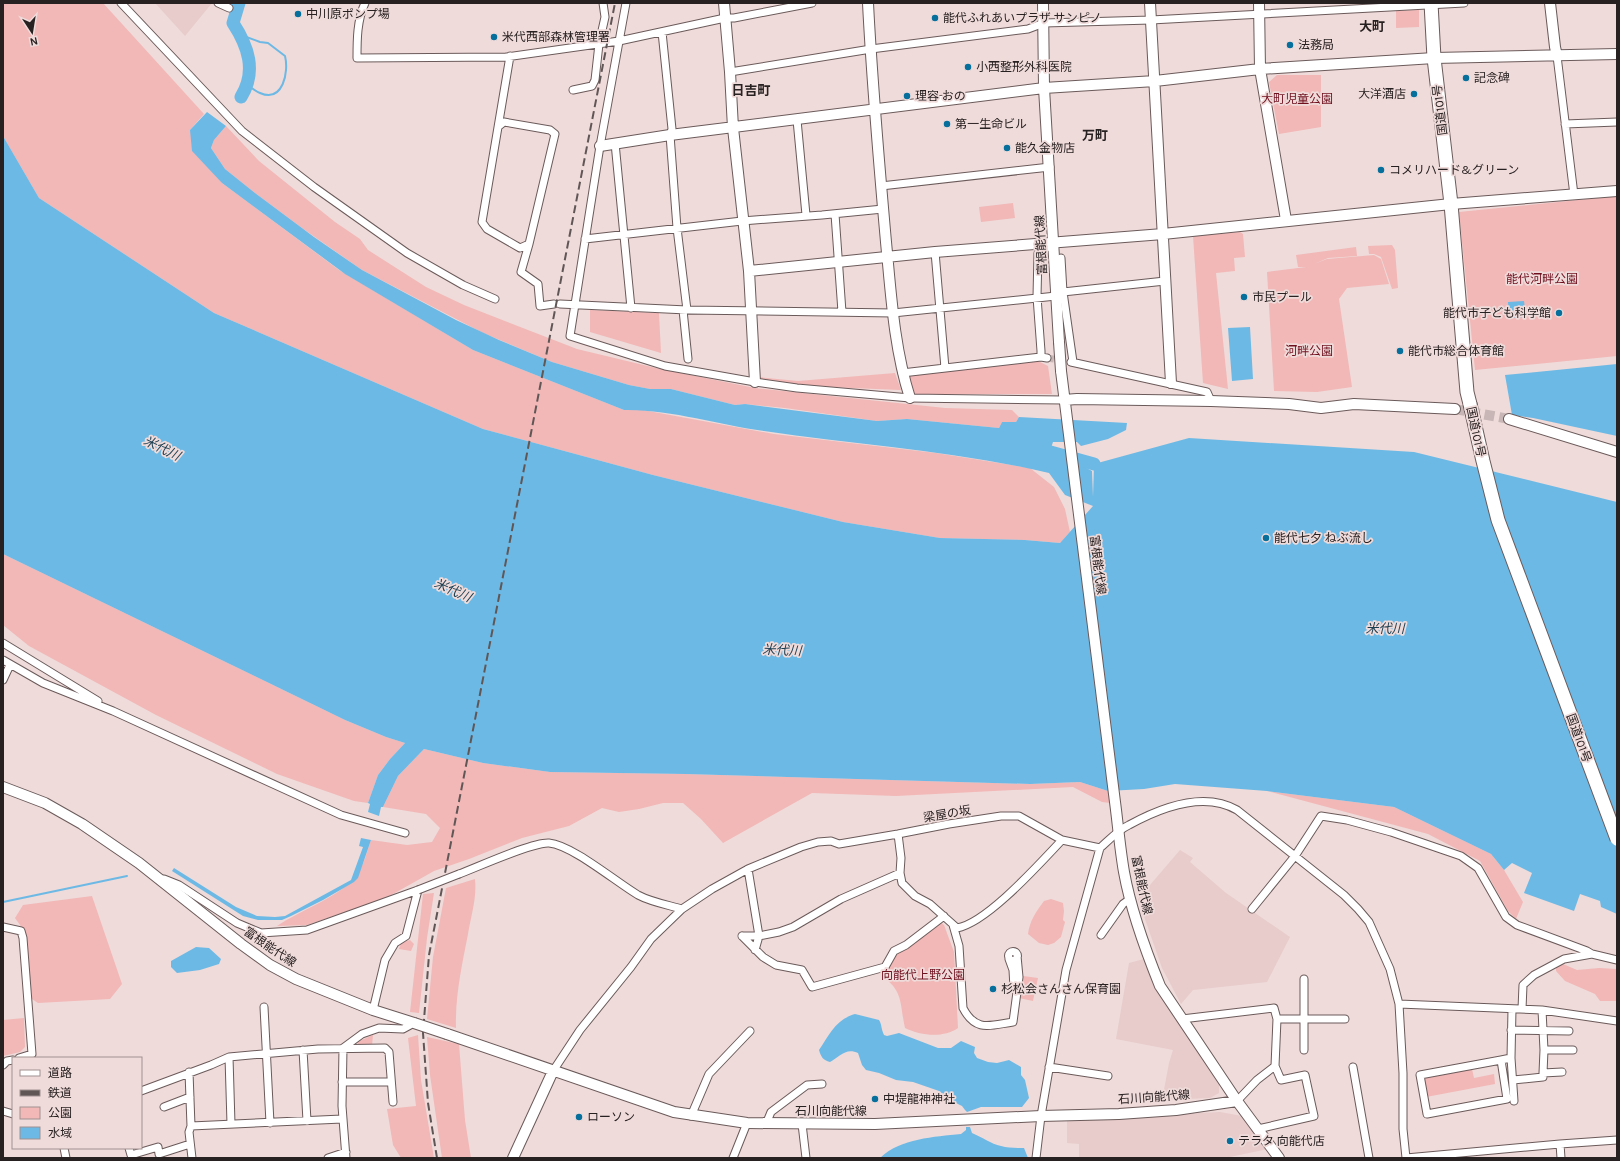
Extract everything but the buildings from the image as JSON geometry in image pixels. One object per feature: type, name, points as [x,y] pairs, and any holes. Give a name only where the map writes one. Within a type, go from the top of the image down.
[{"type":"highway","name":"国道101号","points":[[1431,4],[1434,58],[1451,204],[1467,392],[1498,520],[1617,839]]},
{"type":"street","points":[[120,3],[242,131],[314,187],[407,253],[463,285],[495,299]]},
{"type":"street","points":[[218,3],[229,8]]},
{"type":"street","points":[[365,3],[356,36],[357,58],[510,56],[619,41],[725,18],[734,18],[812,3]]},
{"type":"street","points":[[573,90],[592,86],[595,80],[599,44],[605,17],[603,3]]},
{"type":"street","points":[[626,3],[600,146],[570,336],[665,366],[797,388],[910,398],[1065,405],[1077,399],[1211,401],[1289,404],[1321,408],[1354,404],[1455,409]]},
{"type":"street","points":[[724,3],[733,128],[737,151],[742,221],[749,271],[750,310],[756,382]]},
{"type":"street","points":[[868,3],[881,186],[893,313],[902,373],[910,398]]},
{"type":"street","name":"富根能代線","points":[[1043,3],[1044,88],[1054,243],[1059,294],[1059,342],[1061,371],[1124,872],[1130,899],[1141,935],[1160,986],[1237,1101]]},
{"type":"street","points":[[1150,3],[1171,383]]},
{"type":"street","points":[[730,72],[871,49],[1028,29],[1044,23],[1151,20],[1259,8],[1464,3]]},
{"type":"street","points":[[1550,3],[1574,195]]},
{"type":"street","points":[[1259,8],[1260,69],[1286,220]]},
{"type":"street","points":[[662,32],[672,129],[670,135],[688,359]]},
{"type":"street","points":[[600,146],[670,135],[1044,88],[1155,81],[1260,69],[1434,58],[1617,54]]},
{"type":"street","points":[[510,56],[482,222],[487,229],[520,248],[529,244]]},
{"type":"street","points":[[798,120],[806,215]]},
{"type":"street","points":[[499,126],[504,122],[550,130],[555,134],[521,272],[538,284],[540,306],[557,304],[685,310],[893,313],[1165,281]]},
{"type":"street","points":[[1564,124],[1617,122]]},
{"type":"street","points":[[615,143],[631,308]]},
{"type":"street","points":[[881,186],[1050,167]]},
{"type":"street","points":[[749,271],[935,252],[1163,234],[1451,204],[1617,191]]},
{"type":"street","points":[[585,239],[742,221],[835,214],[883,208]]},
{"type":"street","points":[[835,214],[842,312]]},
{"type":"street","points":[[902,373],[1044,357],[1041,351],[1037,297],[1038,253],[1054,243]]},
{"type":"street","points":[[935,252],[945,368]]},
{"type":"street","points":[[1062,258],[1059,294],[1072,362],[1207,392],[1211,401]]},
{"type":"street","points":[[1508,419],[1617,452]]},
{"type":"street","points":[[3,643],[113,711]]},
{"type":"street","points":[[3,660],[43,683],[113,711],[356,820],[405,833]]},
{"type":"street","points":[[3,680],[10,665]]},
{"type":"street","name":"富根能代線","points":[[3,787],[45,803],[82,824],[156,876],[241,944],[270,965],[296,979],[373,1010],[553,1071]]},
{"type":"street","points":[[1036,1158],[1041,1116],[1066,970],[1100,848],[1128,825],[1172,806],[1189,803],[1216,802],[1237,810],[1344,896],[1369,922],[1390,968],[1399,1004],[1403,1073],[1403,1129],[1406,1158],[1617,1140]]},
{"type":"street","name":"梁屋の坂","points":[[553,1071],[580,1030],[631,967],[651,939],[682,909],[712,889],[748,869],[818,842],[831,841],[839,844],[1001,816],[1019,816],[1062,840],[1100,848]]},
{"type":"street","points":[[1252,909],[1295,856],[1321,816],[1347,820],[1426,843],[1461,856],[1478,868],[1506,916],[1517,925],[1588,951],[1592,954],[1617,960]]},
{"type":"street","points":[[898,834],[902,883],[915,896],[924,900],[956,928],[965,927],[985,914],[1036,868],[1062,840]]},
{"type":"street","points":[[156,876],[179,885],[237,923],[261,932],[308,930],[418,890],[529,847],[549,843],[567,849],[580,856],[640,896],[682,909]]},
{"type":"street","points":[[748,869],[759,936],[755,950]]},
{"type":"street","points":[[900,873],[841,900],[793,927],[779,932],[759,936],[742,936],[763,957],[776,965],[802,970],[812,987],[885,967],[894,950],[906,945],[944,916]]},
{"type":"street","points":[[373,1010],[385,960],[394,943],[406,936],[418,890]]},
{"type":"street","points":[[1100,935],[1123,904],[1130,899]]},
{"type":"street","points":[[953,925],[959,946],[962,1001],[966,1015],[971,1020],[984,1026],[1011,1022]]},
{"type":"street","points":[[3,927],[21,931],[23,938],[32,1054],[22,1057]]},
{"type":"street","points":[[1522,1009],[1523,985],[1534,975],[1564,959],[1592,954]]},
{"type":"street","points":[[1017,956],[1019,977],[1011,1022],[1015,985],[1013,970],[1009,959],[1014,961],[1017,956]]},
{"type":"street","points":[[1304,979],[1304,1050]]},
{"type":"street","points":[[1399,1004],[1542,1010],[1617,1021]]},
{"type":"street","points":[[264,1007],[270,1122]]},
{"type":"street","points":[[1182,1019],[1274,1008],[1278,1019],[1275,1066],[1281,1080],[1305,1075],[1314,1116],[1258,1129]]},
{"type":"street","points":[[1512,1009],[1511,1058],[1514,1101]]},
{"type":"street","points":[[1513,1080],[1543,1077],[1544,1050],[1542,1010]]},
{"type":"street","points":[[1278,1019],[1345,1019]]},
{"type":"street","points":[[343,1048],[362,1034],[379,1028],[403,1029],[414,1023]]},
{"type":"street","points":[[1511,1030],[1569,1031]]},
{"type":"street","points":[[691,1116],[709,1074],[750,1031]]},
{"type":"street","points":[[328,1158],[346,1155],[342,1119],[343,1048]]},
{"type":"street","points":[[142,1090],[229,1057],[303,1050],[385,1048],[389,1052],[393,1102]]},
{"type":"street","points":[[303,1050],[307,1121]]},
{"type":"street","points":[[1544,1050],[1573,1050]]},
{"type":"street","points":[[229,1057],[232,1124]]},
{"type":"street","points":[[1501,1060],[1507,1099],[1427,1114],[1420,1076],[1511,1058]]},
{"type":"street","points":[[3,1065],[7,1061],[12,1060]]},
{"type":"street","points":[[1275,1066],[1257,1080],[1237,1101],[1279,1158]]},
{"type":"street","points":[[1049,1067],[1108,1076]]},
{"type":"street","points":[[1353,1067],[1369,1158]]},
{"type":"street","points":[[513,1158],[553,1071]]},
{"type":"street","name":"石川向能代線","points":[[553,1071],[674,1112],[691,1116],[766,1124],[875,1124],[1041,1116],[1120,1114],[1176,1110],[1237,1101]]},
{"type":"street","points":[[189,1072],[191,1126],[189,1132],[192,1158]]},
{"type":"street","points":[[1543,1073],[1562,1072]]},
{"type":"street","points":[[342,1082],[391,1082]]},
{"type":"street","points":[[766,1124],[771,1112],[807,1085],[822,1084]]},
{"type":"street","points":[[164,1107],[190,1097]]},
{"type":"street","points":[[191,1126],[342,1119]]},
{"type":"street","points":[[733,1158],[747,1123]]},
{"type":"street","points":[[802,1124],[806,1158]]},
{"type":"street","points":[[130,1154],[158,1147],[160,1154],[190,1144]]},
{"type":"street","points":[[1560,1144],[1561,1158]]},
{"type":"shaded area","points":[[155,3],[212,3],[185,36]]},
{"type":"shaded area","points":[[1180,850],[1193,858],[1190,862],[1226,893],[1290,937],[1267,982],[1193,990],[1181,1004],[1162,968],[1138,899]]},
{"type":"shaded area","points":[[1144,959],[1219,1082],[1219,1093],[1210,1098],[1162,1100],[1173,1050],[1116,1039],[1129,963]]},
{"type":"shaded area","points":[[1220,1112],[1242,1116],[1268,1149],[1225,1158],[1079,1158],[1079,1144],[1067,1143],[1067,1120]]},
{"type":"green space","points":[[3,3],[103,3],[204,114],[190,130],[222,183],[339,270],[473,350],[624,410],[643,410],[774,434],[936,453],[1030,468],[1054,487],[1065,509],[1070,532],[1060,543],[1025,540],[940,538],[843,522],[653,475],[483,429],[214,313],[39,198],[3,136]]},
{"type":"green space","points":[[1419,10],[1419,27],[1396,28],[1396,11]]},
{"type":"green space","name":"大町児童公園","points":[[1277,75],[1321,75],[1321,127],[1279,134],[1269,82]]},
{"type":"green space","points":[[226,126],[259,161],[335,222],[360,239],[368,250],[426,287],[464,305],[577,349],[656,368],[755,388],[945,408],[1012,410],[1019,417],[1016,422],[1002,422],[999,428],[907,419],[877,421],[785,408],[745,404],[735,405],[671,389],[650,389],[629,385],[552,362],[483,333],[362,270],[302,228],[225,169],[211,148],[214,140]]},
{"type":"green space","name":"能代河畔公園","points":[[1617,196],[1617,356],[1475,370],[1459,212]]},
{"type":"green space","points":[[1013,203],[1015,218],[981,222],[979,207]]},
{"type":"green space","points":[[1240,232],[1243,234],[1245,257],[1234,258],[1235,271],[1216,273],[1228,389],[1203,383],[1193,236]]},
{"type":"green space","points":[[1392,245],[1395,250],[1398,288],[1392,289],[1381,257],[1374,254],[1369,254],[1368,246]]},
{"type":"green space","name":"河畔公園","points":[[1356,247],[1357,256],[1328,258],[1314,264],[1327,259],[1374,255],[1381,259],[1389,284],[1347,288],[1339,299],[1352,387],[1317,392],[1274,391],[1267,272],[1306,267],[1298,267],[1296,255]]},
{"type":"green space","points":[[590,310],[659,313],[661,353],[590,332]]},
{"type":"green space","points":[[1038,361],[1048,366],[1052,394],[912,394],[906,374]]},
{"type":"green space","points":[[895,373],[901,390],[827,387],[759,380],[758,377],[798,381]]},
{"type":"green space","points":[[3,554],[345,720],[405,743],[378,775],[368,803],[354,801],[277,774],[156,715],[29,646],[3,625]]},
{"type":"green space","points":[[424,749],[483,763],[550,772],[685,774],[1030,784],[1080,782],[1108,791],[1110,803],[1102,802],[1073,787],[896,796],[812,793],[723,843],[701,819],[683,803],[663,803],[619,812],[602,808],[569,826],[522,838],[434,871],[386,898],[307,925],[277,926],[331,896],[350,882],[362,867],[371,840],[407,845],[432,842],[440,828],[426,814],[383,807],[398,776]]},
{"type":"green space","points":[[1267,791],[1394,807],[1491,854],[1504,870],[1523,902],[1516,919],[1508,911],[1480,861],[1428,834]]},
{"type":"green space","points":[[475,879],[474,900],[458,992],[456,1028],[427,1019],[433,957],[446,888]]},
{"type":"green space","points":[[434,893],[427,938],[419,1013],[410,1012],[423,894]]},
{"type":"green space","points":[[92,896],[122,984],[110,999],[38,1003],[32,999],[25,932],[15,918],[23,905]]},
{"type":"green space","points":[[1051,899],[1063,903],[1063,920],[1065,922],[1061,937],[1054,943],[1048,945],[1039,943],[1028,934],[1032,920],[1038,909],[1044,901]]},
{"type":"green space","name":"向能代上野公園","points":[[938,920],[944,925],[954,952],[958,1028],[939,1035],[932,1035],[918,1033],[905,1028],[898,994],[890,982],[883,977],[881,970],[896,952],[911,946]]},
{"type":"green space","points":[[410,940],[414,944],[411,951],[399,949],[401,943]]},
{"type":"green space","points":[[1563,964],[1577,970],[1599,968],[1617,969],[1617,1001],[1600,1001],[1595,994],[1565,981],[1556,971],[1556,966]]},
{"type":"green space","points":[[1023,976],[1038,978],[1033,1001],[1019,998]]},
{"type":"green space","points":[[24,1018],[25,1047],[20,1052],[3,1056],[3,1020]]},
{"type":"green space","points":[[373,1035],[372,1046],[360,1046],[357,1042]]},
{"type":"green space","points":[[418,1035],[421,1080],[434,1158],[401,1158],[393,1145],[387,1109],[416,1106],[408,1038]]},
{"type":"green space","points":[[427,1037],[459,1044],[465,1120],[471,1158],[442,1158],[430,1075]]},
{"type":"green space","points":[[1472,1069],[1474,1078],[1494,1074],[1495,1084],[1426,1097],[1422,1078]]},
{"type":"water","name":"米代川","points":[[207,112],[226,126],[214,140],[211,148],[225,169],[314,237],[362,270],[456,320],[499,340],[552,362],[629,385],[650,389],[671,389],[735,405],[745,404],[877,421],[907,419],[999,428],[1002,422],[1016,422],[1019,417],[1127,423],[1126,430],[1108,439],[1081,446],[1077,442],[1053,442],[1051,448],[1055,457],[1081,465],[1092,471],[1093,497],[1094,464],[1189,438],[1414,452],[1617,502],[1617,914],[1601,907],[1600,901],[1580,894],[1574,911],[1524,893],[1532,873],[1512,863],[1504,870],[1491,854],[1394,807],[1267,791],[1175,784],[1144,789],[1108,791],[1080,782],[1030,784],[685,774],[550,772],[483,763],[424,749],[398,776],[383,807],[381,807],[379,816],[368,812],[370,804],[368,803],[378,775],[405,743],[345,720],[3,554],[3,136],[39,198],[214,313],[483,429],[653,475],[843,522],[940,538],[1025,540],[1060,543],[1093,506],[1065,495],[1049,473],[1014,465],[943,454],[764,431],[659,412],[624,410],[473,350],[345,274],[222,183],[192,151],[190,130]]},
{"type":"water","points":[[1524,301],[1526,317],[1509,318],[1508,302]]},
{"type":"water","name":"市民プール","points":[[1250,327],[1253,379],[1232,381],[1228,328]]},
{"type":"water","points":[[1617,364],[1617,436],[1512,415],[1505,375]]},
{"type":"water","points":[[361,838],[371,840],[358,878],[354,882],[323,900],[282,920],[258,920],[243,916],[172,871],[174,868],[236,907],[257,916],[285,916],[351,880],[363,847],[359,846]]},
{"type":"water","points":[[196,947],[209,948],[221,959],[219,964],[200,970],[177,973],[171,967],[171,961]]},
{"type":"water","points":[[855,1014],[879,1020],[884,1035],[887,1036],[899,1033],[938,1048],[951,1048],[961,1041],[975,1047],[974,1053],[977,1058],[988,1062],[997,1063],[1009,1060],[1021,1067],[1021,1075],[1025,1080],[1029,1098],[1022,1107],[981,1107],[967,1112],[962,1106],[939,1091],[913,1082],[896,1080],[879,1073],[866,1070],[862,1065],[858,1053],[854,1051],[846,1052],[830,1062],[824,1059],[819,1050],[830,1033],[842,1020]]},
{"type":"water","points":[[966,1127],[970,1127],[972,1133],[997,1145],[1009,1148],[1024,1148],[1028,1158],[880,1158],[888,1151],[908,1142],[961,1134],[966,1130]]},
{"type":"waterway","points":[[239,3],[233,23],[243,41],[249,59],[249,78],[241,97]]},
{"type":"waterway","points":[[241,35],[260,42],[268,43],[285,56],[286,63],[283,84],[274,94],[268,95],[260,93],[247,85]]},
{"type":"waterway","points":[[1036,448],[1094,464]]},
{"type":"waterway","points":[[3,902],[127,876]]},
{"type":"tunnel","points":[[1047,358],[1071,362]]},
{"type":"tunnel","points":[[1455,409],[1509,419]]},
{"type":"railway","points":[[437,1158],[428,1103],[423,1033],[429,955],[615,3]]},
{"type":"place","name":"中川原ポンプ場","points":[[298,14]]},
{"type":"place","name":"能代ふれあいプラザ サンピノ","points":[[935,18]]},
{"type":"place","name":"米代西部森林管理署","points":[[494,37]]},
{"type":"place","name":"法務局","points":[[1290,45]]},
{"type":"place","name":"小西整形外科医院","points":[[968,67]]},
{"type":"place","name":"記念碑","points":[[1466,78]]},
{"type":"place","name":"大洋酒店","points":[[1414,94]]},
{"type":"place","name":"理容 おの","points":[[907,96]]},
{"type":"place","name":"第一生命ビル","points":[[947,124]]},
{"type":"place","name":"能久金物店","points":[[1007,148]]},
{"type":"place","name":"コメリハード&グリーン","points":[[1381,170]]},
{"type":"place","name":"市民プール","points":[[1244,297]]},
{"type":"place","name":"能代市子ども科学館","points":[[1559,313]]},
{"type":"place","name":"能代市総合体育館","points":[[1400,351]]},
{"type":"place","name":"能代七夕 ねぶ流し","points":[[1266,538]]},
{"type":"place","name":"杉松会さんさん保育園","points":[[993,989]]},
{"type":"place","name":"中堤龍神神社","points":[[875,1099]]},
{"type":"place","name":"ローソン","points":[[579,1117]]},
{"type":"place","name":"テラタ 向能代店","points":[[1230,1141]]},
{"type":"district","name":"大町","points":[[1372,26]]},
{"type":"district","name":"日吉町","points":[[751,90]]},
{"type":"district","name":"万町","points":[[1095,135]]}]
